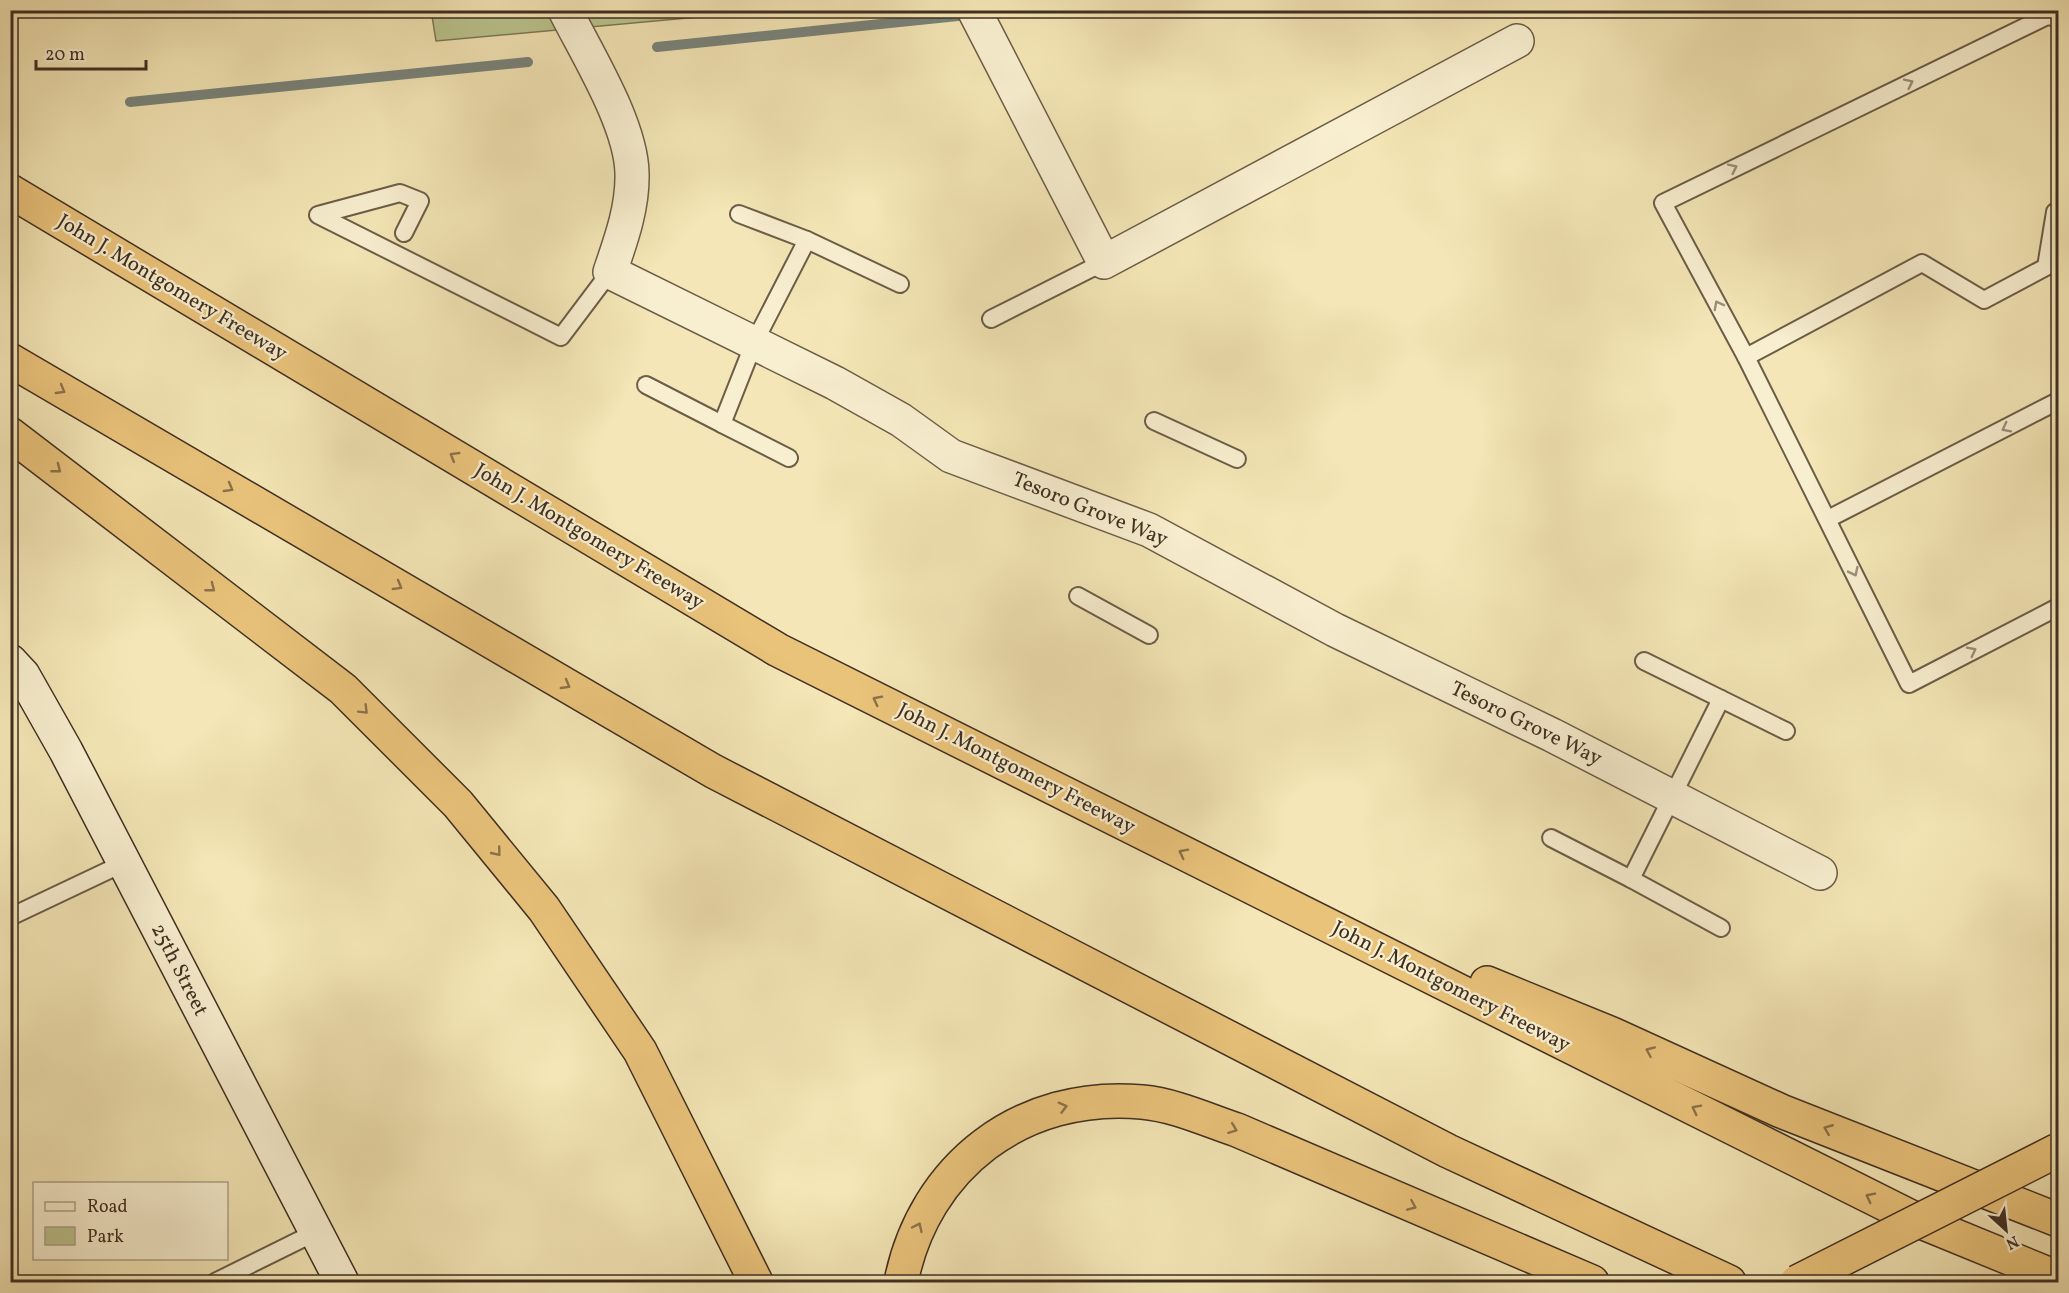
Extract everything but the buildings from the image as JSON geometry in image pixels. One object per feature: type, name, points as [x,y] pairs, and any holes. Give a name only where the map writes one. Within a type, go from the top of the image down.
[{"type":"main road","name":"John J. Montgomery Freeway","points":[[10,191],[778,650],[1919,1221],[2058,1278]]},
{"type":"main road","points":[[10,360],[713,771],[1448,1151],[1729,1282]]},
{"type":"main road","points":[[10,434],[343,689],[458,804],[544,909],[640,1051],[756,1282]]},
{"type":"main road","points":[[1236,879],[1612,1034],[1781,1111],[2058,1220]]},
{"type":"main road","points":[[901,1282],[905,1260],[918,1227],[935,1196],[957,1168],[984,1144],[1013,1126],[1044,1112],[1077,1104],[1110,1100],[1144,1102],[1178,1109],[1237,1130],[1592,1282]]},
{"type":"main road","points":[[1797,1282],[2058,1150]]},
{"type":"street","points":[[565,10],[606,91],[625,136],[632,172],[628,216],[610,272]]},
{"type":"street","points":[[974,10],[1104,262],[1517,42]]},
{"type":"street","name":"Tesoro Grove Way","points":[[610,272],[836,383],[901,420],[951,456],[1149,530],[1335,630],[1673,797],[1820,873]]},
{"type":"street","name":"25th Street","points":[[10,660],[23,675],[66,751],[342,1282]]},
{"type":"lane","points":[[2058,18],[2047,16],[1663,203],[1746,357],[1909,684],[2058,607]]},
{"type":"lane","points":[[404,233],[420,201],[399,193],[318,215],[561,337],[610,272]]},
{"type":"lane","points":[[1746,357],[1922,263],[1984,300],[2046,267],[2055,212],[2058,211]]},
{"type":"lane","points":[[739,214],[807,240],[900,284]]},
{"type":"lane","points":[[722,424],[754,343],[807,240]]},
{"type":"lane","points":[[991,319],[1104,262]]},
{"type":"lane","points":[[646,385],[789,458]]},
{"type":"lane","points":[[1828,519],[2058,401]]},
{"type":"lane","points":[[1154,421],[1237,459]]},
{"type":"lane","points":[[1078,596],[1149,634]]},
{"type":"lane","points":[[1644,661],[1786,731]]},
{"type":"lane","points":[[1631,879],[1721,699]]},
{"type":"lane","points":[[1551,838],[1720,928]]},
{"type":"lane","points":[[10,917],[124,863]]},
{"type":"lane","points":[[215,1282],[316,1232]]},
{"type":"green space","points":[[431,10],[765,11],[436,41]]},
{"type":"waterway","points":[[657,47],[1016,10]]},
{"type":"waterway","points":[[130,102],[528,62]]}]
